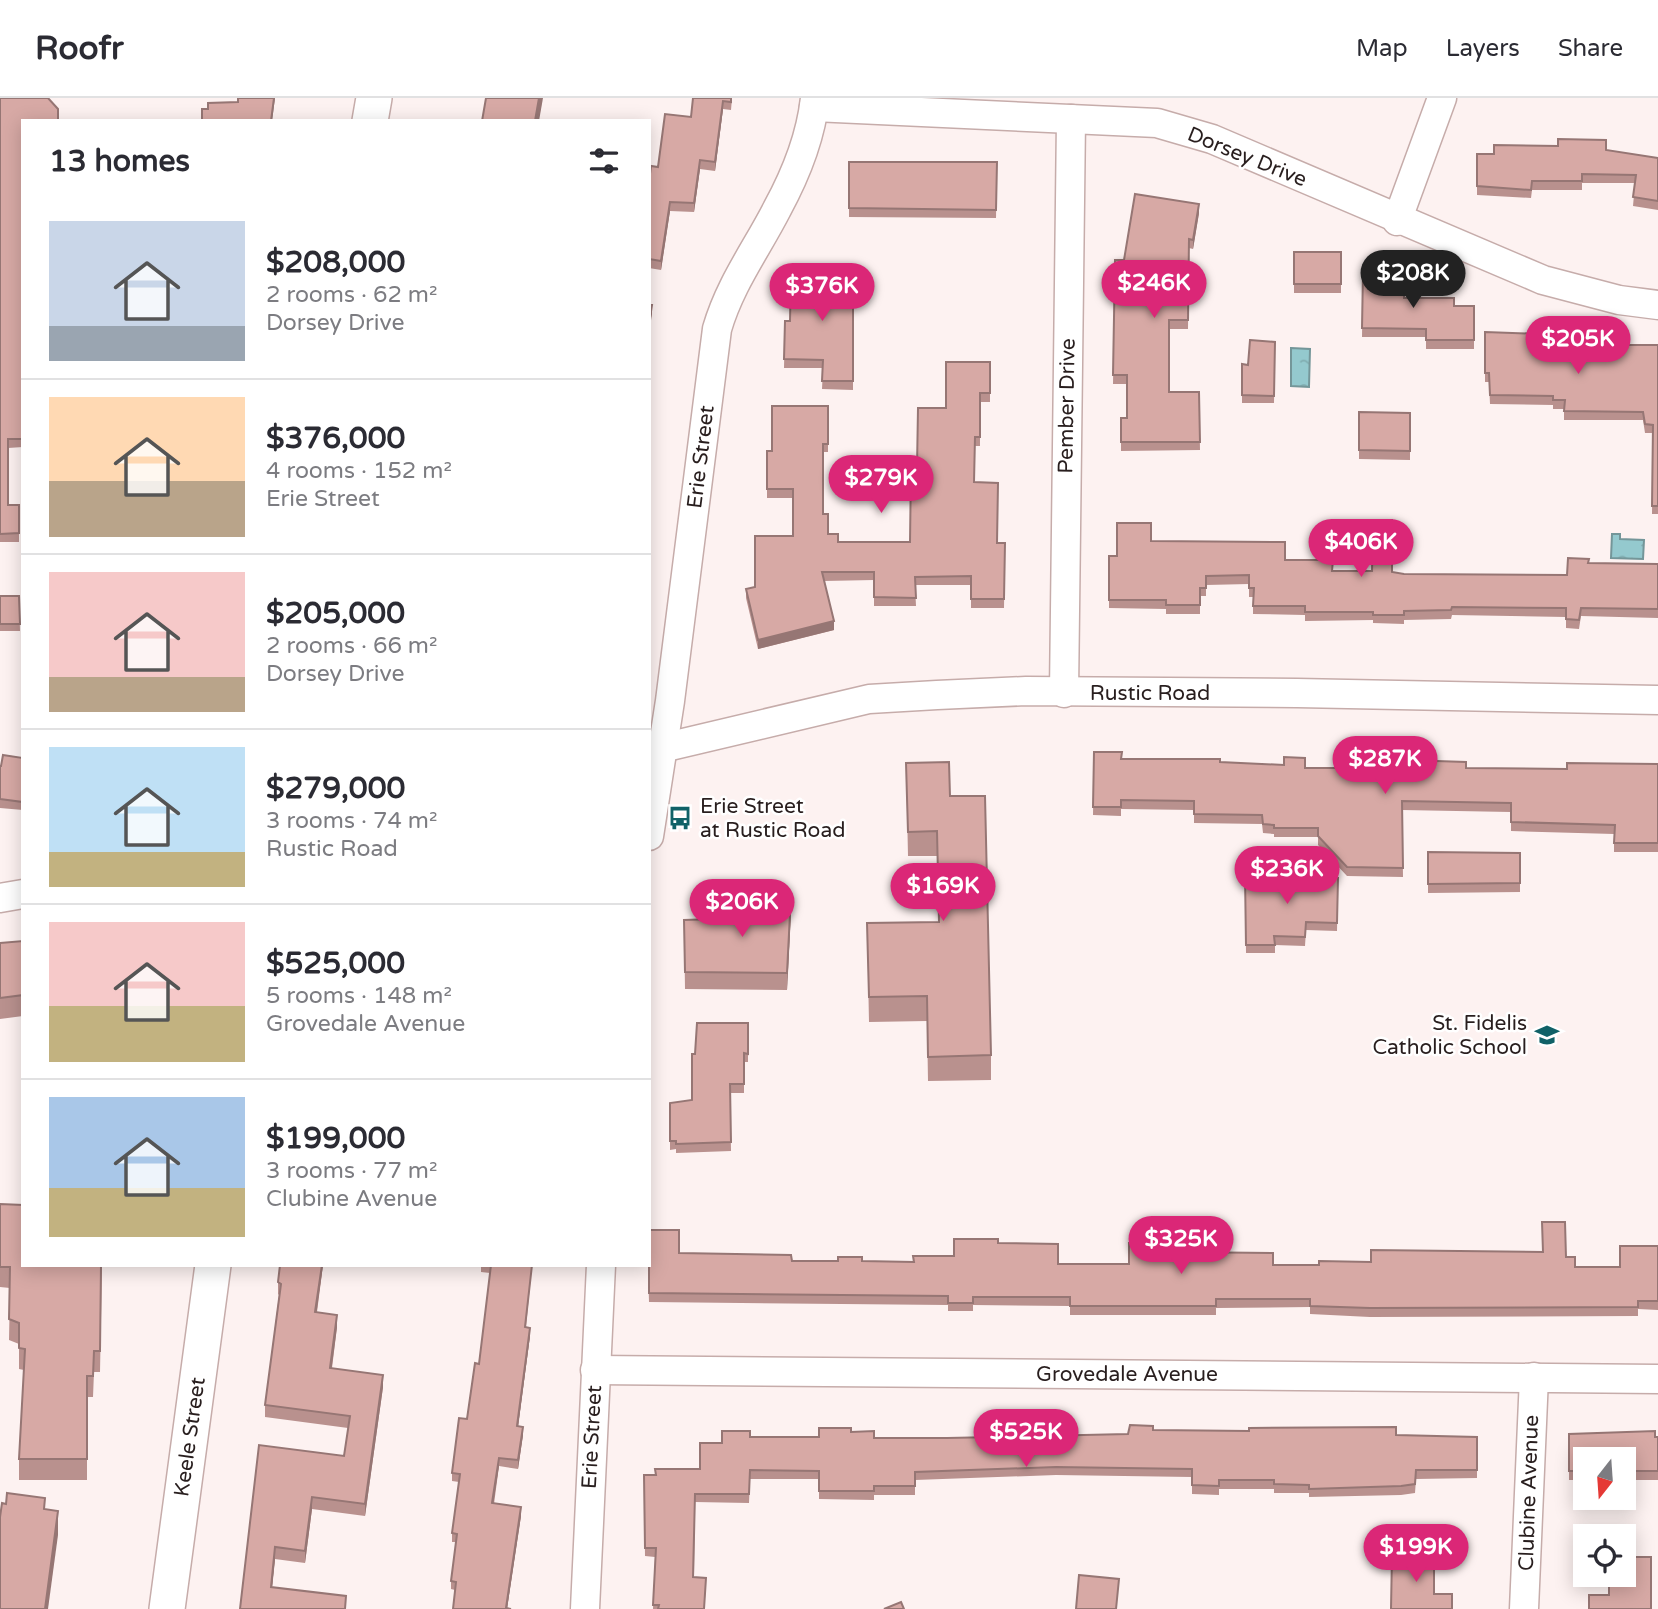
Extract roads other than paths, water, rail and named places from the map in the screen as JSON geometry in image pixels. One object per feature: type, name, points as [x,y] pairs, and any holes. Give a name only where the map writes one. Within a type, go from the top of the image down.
[{"type":"main road","points":[[370,119],[374,98]]},
{"type":"main road","name":"Keele Street","points":[[167,1609],[214,1267]]},
{"type":"street","points":[[1398,220],[1442,98]]},
{"type":"street","name":"Dorsey Drive","points":[[815,102],[1157,123],[1190,133],[1543,280],[1619,300],[1658,305]]},
{"type":"street","name":"Erie Street","points":[[651,817],[656,750],[717,329],[726,298],[782,199],[805,141],[815,102]]},
{"type":"street","name":"Pember Drive","points":[[1064,693],[1071,119]]},
{"type":"street","name":"Rustic Road","points":[[656,750],[869,699],[1013,692],[1297,692],[1658,700]]},
{"type":"street","points":[[0,898],[21,894]]},
{"type":"street","name":"Erie Street","points":[[585,1609],[601,1267]]},
{"type":"street","name":"Grovedale Avenue","points":[[596,1370],[1658,1379]]},
{"type":"street","name":"Clubine Avenue","points":[[1524,1609],[1535,1377]]},
{"type":"water","points":[[1291,348],[1310,349],[1309,387],[1291,386]]},
{"type":"water","points":[[1612,534],[1620,534],[1620,539],[1644,540],[1643,559],[1611,558]]},
{"type":"place","name":"Erie Street at Rustic Road","points":[[680,818]]},
{"type":"place","name":"St. Fidelis Catholic School","points":[[1547,1035]]}]
